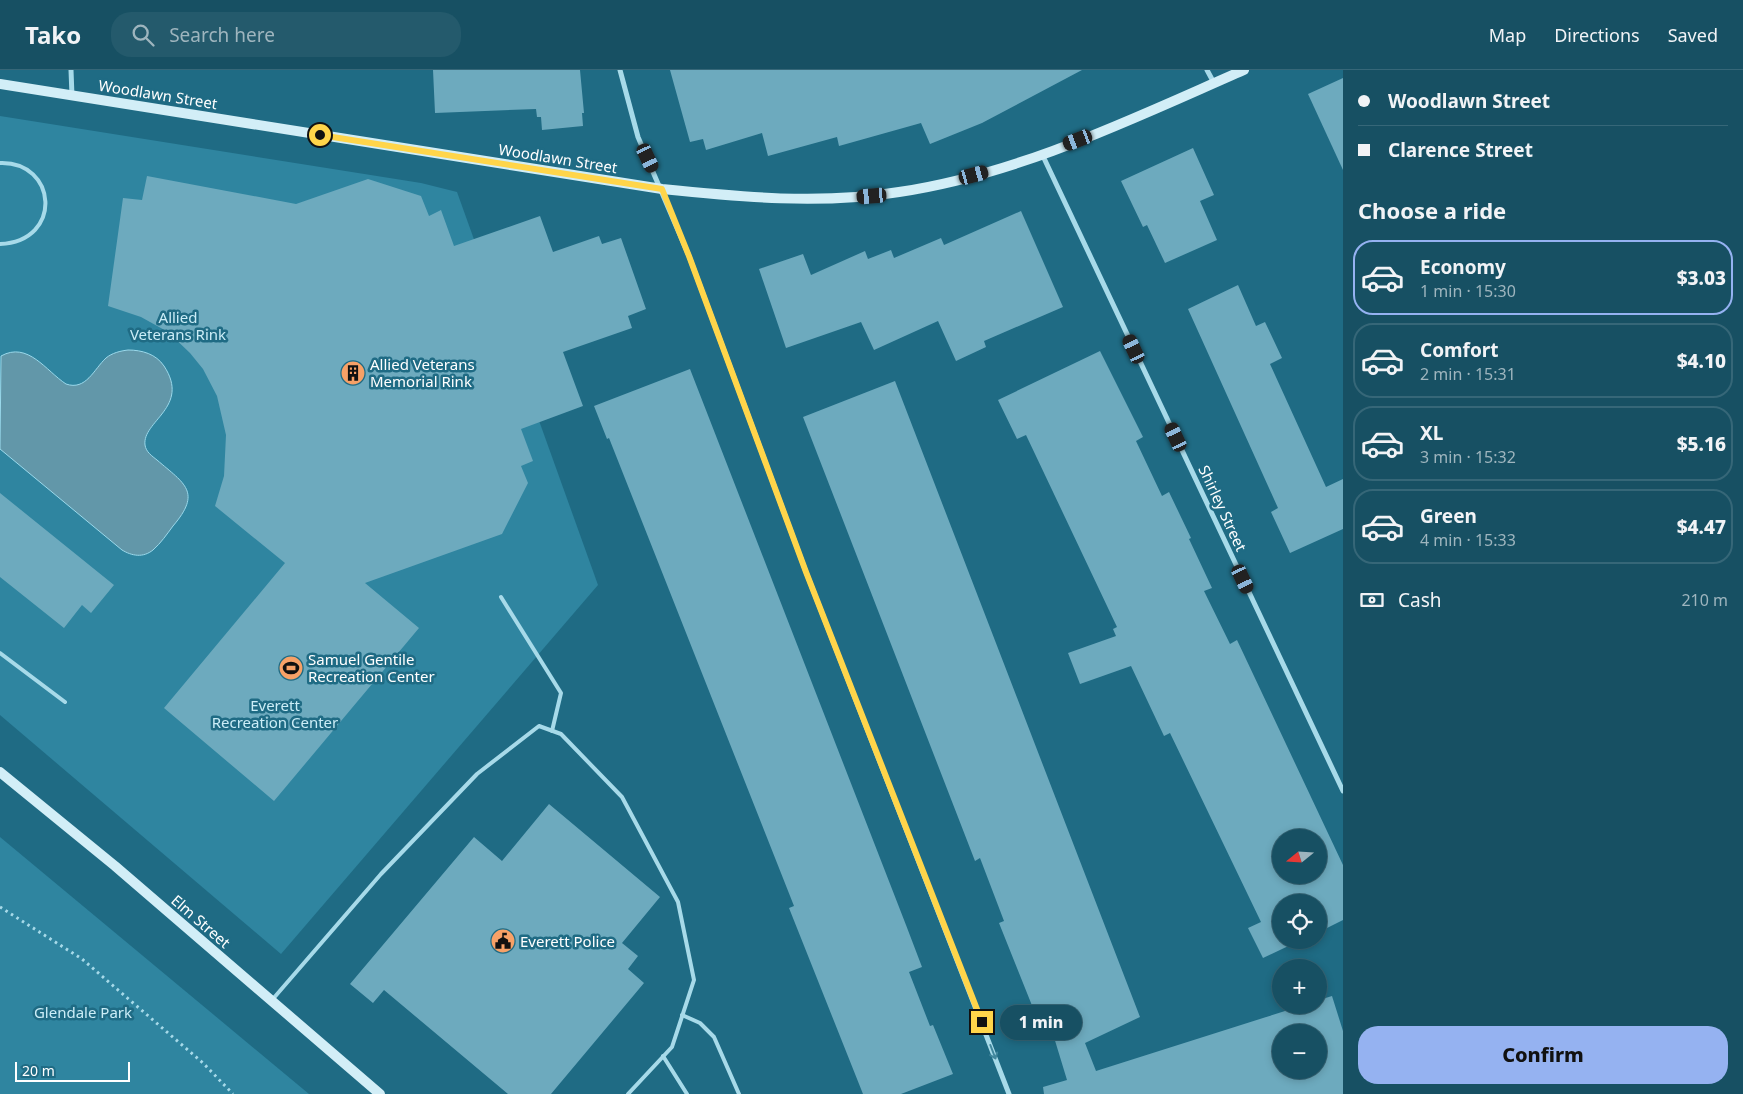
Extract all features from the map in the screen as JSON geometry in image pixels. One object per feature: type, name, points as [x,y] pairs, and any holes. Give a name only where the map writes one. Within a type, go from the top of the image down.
[{"type":"street","points":[[70,70],[72,96]]},
{"type":"street","points":[[620,70],[638,137],[662,189],[689,256],[810,581],[1010,1094]]},
{"type":"street","points":[[1207,70],[1214,83]]},
{"type":"street","name":"Woodlawn Street","points":[[0,84],[662,189],[765,199],[856,197],[900,192],[940,184],[1042,154],[1244,70]]},
{"type":"street","name":"Shirley Street","points":[[1042,154],[1343,791]]},
{"type":"street","name":"Elm Street","points":[[0,772],[115,866],[380,1094]]},
{"type":"lane","points":[[0,163],[10,162],[24,167],[35,176],[43,188],[46,202],[44,216],[37,229],[26,238],[13,244],[0,244]]},
{"type":"lane","points":[[501,597],[561,693],[552,731]]},
{"type":"lane","points":[[0,653],[65,702]]},
{"type":"lane","points":[[271,1002],[381,874],[477,774],[539,726],[561,734],[622,797],[678,902],[694,980],[672,1047],[628,1094]]},
{"type":"lane","points":[[682,1015],[700,1022],[714,1037],[739,1094]]},
{"type":"lane","points":[[663,1056],[687,1094]]},
{"type":"path","points":[[0,908],[82,959],[203,1063],[233,1094]]},
{"type":"green space","name":"Allied Veterans Rink","points":[[0,116],[421,183],[457,192],[598,585],[281,954],[0,715]]},
{"type":"green space","name":"Glendale Park","points":[[0,837],[309,1094],[0,1094]]},
{"type":"shaded area","points":[[128,350],[143,352],[157,358],[164,366],[171,380],[172,392],[169,403],[150,428],[146,436],[145,445],[150,454],[182,482],[188,497],[187,505],[182,514],[164,538],[149,553],[141,555],[130,554],[122,550],[0,449],[1,356],[11,352],[20,352],[28,355],[66,384],[73,385],[84,382],[89,378],[108,356],[116,352]]},
{"type":"building","points":[[433,70],[580,70],[584,113],[582,113],[583,126],[542,130],[541,117],[537,117],[536,109],[435,113]]},
{"type":"building","points":[[670,70],[1082,70],[982,123],[930,144],[921,123],[839,146],[837,137],[768,156],[762,133],[706,150],[703,139],[690,142]]},
{"type":"building","points":[[1343,78],[1343,170],[1308,94]]},
{"type":"building","points":[[1193,148],[1214,195],[1200,201],[1217,240],[1165,263],[1147,225],[1143,227],[1121,181]]},
{"type":"building","name":"Allied Veterans Memorial Rink","points":[[147,176],[296,204],[368,179],[421,196],[429,216],[441,210],[454,246],[540,216],[553,252],[599,236],[602,244],[621,238],[646,309],[628,316],[632,328],[563,352],[583,406],[521,429],[533,461],[521,466],[528,483],[502,534],[365,583],[419,628],[274,801],[164,708],[285,563],[215,506],[224,476],[226,435],[217,396],[203,369],[190,353],[168,332],[141,317],[108,306],[123,198],[142,200]]},
{"type":"building","points":[[1021,211],[1063,307],[984,341],[986,347],[956,361],[938,321],[874,350],[861,322],[786,348],[759,269],[803,254],[811,275],[865,251],[868,259],[891,250],[894,258],[941,238],[944,245]]},
{"type":"building","points":[[1238,285],[1256,326],[1265,322],[1282,358],[1270,364],[1326,487],[1343,479],[1343,529],[1290,553],[1271,512],[1278,508],[1188,309]]},
{"type":"building","points":[[1100,351],[1143,437],[1136,441],[1162,496],[1169,492],[1191,538],[1189,539],[1212,588],[1204,591],[1230,644],[1237,640],[1326,829],[1272,829],[1272,884],[1328,884],[1328,833],[1343,865],[1343,920],[1327,928],[1327,894],[1272,894],[1272,949],[1282,949],[1263,958],[1248,928],[1261,922],[1170,733],[1164,736],[1131,666],[1080,684],[1068,653],[1116,636],[1113,629],[1117,627],[1026,435],[1017,439],[998,400]]},
{"type":"building","points":[[690,369],[922,967],[909,972],[930,1026],[933,1025],[953,1074],[901,1094],[863,1094],[789,908],[794,906],[609,438],[607,439],[594,406]]},
{"type":"building","points":[[895,381],[1140,1017],[1085,1043],[1096,1071],[1276,1014],[1327,1014],[1327,998],[1332,996],[1343,1031],[1343,1094],[1044,1094],[1043,1087],[1067,1080],[1053,1034],[1050,1035],[1041,1011],[1035,1013],[999,923],[1004,921],[980,858],[975,861],[803,417]]},
{"type":"building","points":[[0,493],[114,585],[91,613],[82,605],[64,628],[0,577]]},
{"type":"building","name":"Everett Police","points":[[549,804],[660,897],[622,943],[638,956],[628,969],[644,983],[551,1094],[508,1094],[384,990],[373,1003],[350,984],[474,837],[502,861]]},
{"type":"place","name":"Allied Veterans Memorial Rink","points":[[353,373]]},
{"type":"place","name":"Samuel Gentile Recreation Center","points":[[291,668]]},
{"type":"place","name":"Everett Police","points":[[503,941]]},
{"type":"route","points":[[320,135],[662,189],[689,256],[806,572],[982,1022]]},
{"type":"park label","name":"Everett Recreation Center","points":[[275,714]]}]
